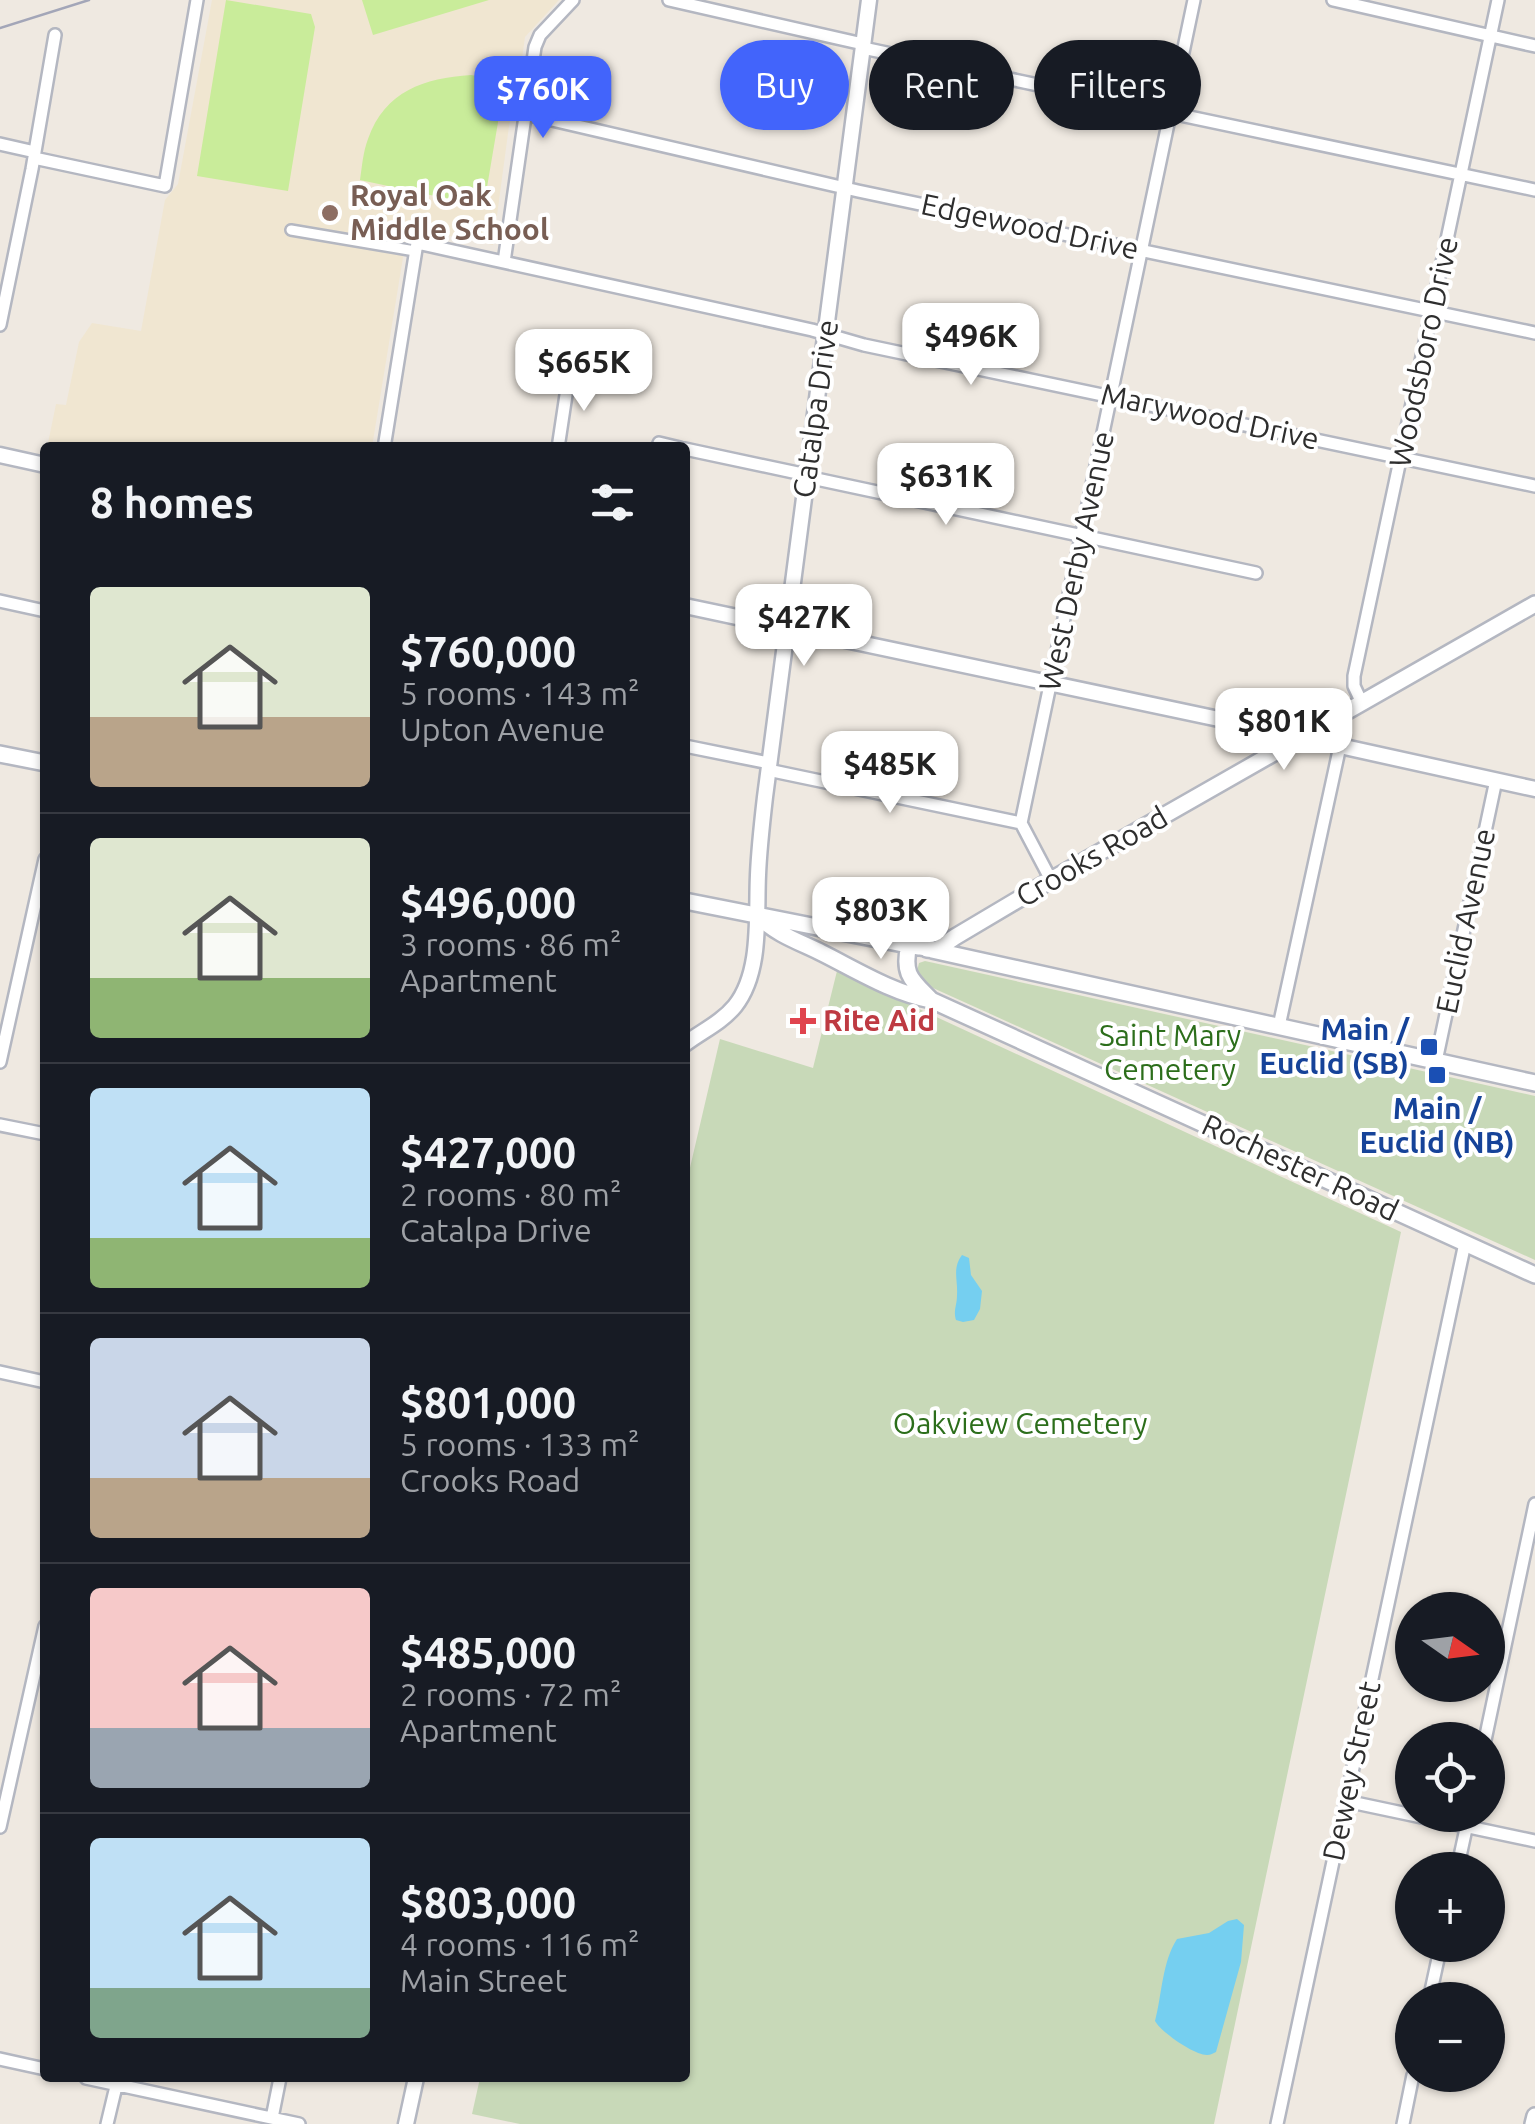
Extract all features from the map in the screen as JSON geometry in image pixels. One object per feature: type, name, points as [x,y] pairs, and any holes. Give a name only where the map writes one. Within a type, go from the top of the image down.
[{"type":"main road","name":"Crooks Road","points":[[936,950],[1051,880],[1535,604]]},
{"type":"main road","points":[[0,754],[40,763]]},
{"type":"main road","points":[[690,901],[936,950],[1535,1082]]},
{"type":"main road","name":"Rochester Road","points":[[757,916],[776,932],[881,982],[931,1000],[1535,1275]]},
{"type":"main road","points":[[908,945],[905,964],[909,976],[931,1000]]},
{"type":"main road","points":[[1533,2124],[1535,2116]]},
{"type":"street","points":[[0,144],[165,186],[197,0]]},
{"type":"street","points":[[504,262],[536,40],[573,0]]},
{"type":"street","points":[[669,0],[1034,84]]},
{"type":"street","name":"Catalpa Drive","points":[[690,1041],[720,1022],[738,1002],[746,987],[755,948],[759,856],[769,766],[869,0]]},
{"type":"street","name":"West Derby Avenue","points":[[1186,40],[1194,0]]},
{"type":"street","points":[[1333,0],[1535,46]]},
{"type":"street","name":"Woodsboro Drive","points":[[1362,703],[1354,676],[1498,0]]},
{"type":"street","points":[[0,326],[54,35]]},
{"type":"street","name":"Edgewood Drive","points":[[526,114],[845,188],[1535,333]]},
{"type":"street","points":[[1201,120],[1535,190]]},
{"type":"street","name":"West Derby Avenue","points":[[1021,823],[1167,130]]},
{"type":"street","points":[[291,230],[416,247],[385,442]]},
{"type":"street","name":"Marywood Drive","points":[[416,247],[504,262],[882,349],[1535,486]]},
{"type":"street","points":[[559,442],[569,375]]},
{"type":"street","points":[[690,450],[1256,572]]},
{"type":"street","points":[[0,456],[40,464]]},
{"type":"street","points":[[0,601],[40,610]]},
{"type":"street","points":[[690,607],[1266,729],[1292,742]]},
{"type":"street","points":[[1309,733],[1340,746],[1535,789]]},
{"type":"street","points":[[1280,1026],[1340,746]]},
{"type":"street","points":[[690,747],[1021,823],[1051,880]]},
{"type":"street","name":"Euclid Avenue","points":[[1436,1061],[1496,780]]},
{"type":"street","points":[[0,1062],[40,881]]},
{"type":"street","points":[[0,1125],[40,1133]]},
{"type":"street","name":"Dewey Street","points":[[1277,2124],[1465,1243]]},
{"type":"street","points":[[0,1372],[40,1381]]},
{"type":"street","points":[[1489,1722],[1535,1504]]},
{"type":"street","points":[[0,1827],[40,1648]]},
{"type":"street","points":[[1346,1801],[1395,1809]]},
{"type":"street","points":[[1505,1832],[1535,1841]]},
{"type":"street","points":[[0,2059],[40,2067]]},
{"type":"street","points":[[107,2124],[117,2082]]},
{"type":"street","points":[[121,2082],[300,2124]]},
{"type":"street","points":[[272,2118],[279,2082]]},
{"type":"street","points":[[406,2124],[415,2082]]},
{"type":"street","points":[[1403,2124],[1410,2092]]},
{"type":"shaded area","name":"Royal Oak Middle School","points":[[212,0],[559,0],[525,37],[493,245],[408,227],[373,442],[48,442],[56,404],[66,405],[79,342],[92,323],[141,331],[165,200],[178,184]]},
{"type":"green space","points":[[226,0],[311,14],[315,27],[288,191],[197,176]]},
{"type":"green space","points":[[362,0],[489,0],[373,35]]},
{"type":"green space","points":[[471,75],[505,81],[485,199],[477,205],[360,180],[375,123],[396,98],[422,84]]},
{"type":"green space","name":"Saint Mary Cemetery","points":[[925,961],[1535,1096],[1535,1260],[933,988],[916,975],[919,963]]},
{"type":"green space","name":"Oakview Cemetery","points":[[837,971],[1401,1232],[1214,2124],[520,2124],[472,2114],[479,2082],[690,2082],[690,1168],[720,1039],[813,1068]]},
{"type":"water","points":[[962,1255],[969,1258],[971,1275],[982,1291],[974,1320],[963,1322],[956,1320],[955,1313],[956,1269]]},
{"type":"water","points":[[1237,1919],[1244,1925],[1241,1962],[1216,2052],[1201,2054],[1178,2042],[1155,2021],[1165,1968],[1177,1939],[1209,1933]]},
{"type":"railway","points":[[0,28],[89,0]]},
{"type":"place","name":"Royal Oak Middle School","points":[[330,213]]},
{"type":"place","name":"Rite Aid","points":[[803,1021]]},
{"type":"place","name":"Main / Euclid (SB)","points":[[1429,1047]]},
{"type":"place","name":"Main / Euclid (NB)","points":[[1437,1075]]}]
